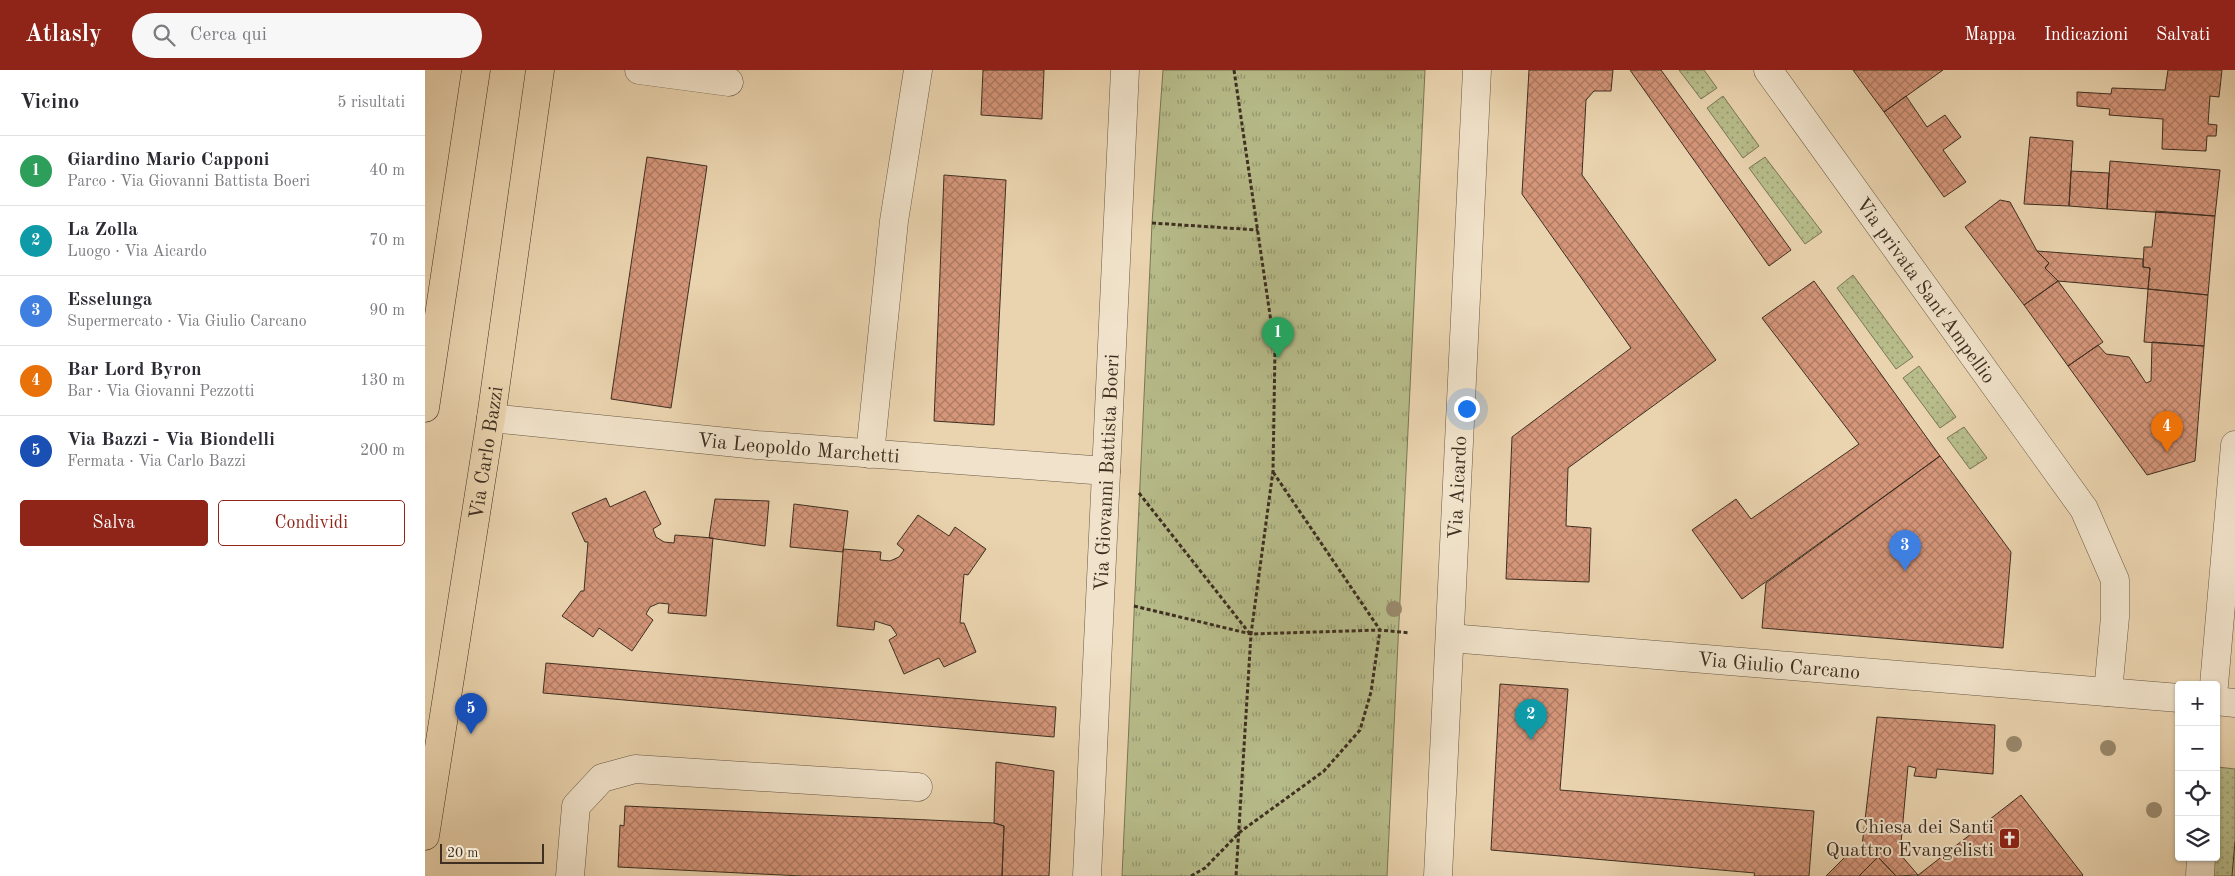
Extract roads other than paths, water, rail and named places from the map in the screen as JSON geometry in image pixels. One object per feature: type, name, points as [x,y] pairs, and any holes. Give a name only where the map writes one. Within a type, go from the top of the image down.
[{"type":"main road","points":[[425,408],[476,70]]},
{"type":"main road","name":"Via Carlo Bazzi","points":[[425,836],[491,418],[540,70]]},
{"type":"street","points":[[639,70],[729,82]]},
{"type":"street","points":[[870,454],[894,221],[919,70]]},
{"type":"street","name":"Via Giovanni Battista Boeri","points":[[1087,876],[1125,70]]},
{"type":"street","name":"Via Aicardo","points":[[1438,876],[1477,70]]},
{"type":"street","name":"Via privata Sant'Ampellio","points":[[1768,70],[2084,510],[2115,580],[2115,617],[2108,692]]},
{"type":"street","name":"Via Leopoldo Marchetti","points":[[491,418],[757,445],[1106,471]]},
{"type":"street","points":[[2214,681],[2235,445]]},
{"type":"street","name":"Via Giulio Carcano","points":[[1450,638],[2175,698]]},
{"type":"street","points":[[2220,701],[2235,703]]},
{"type":"street","points":[[570,876],[576,806],[602,778],[635,769],[917,787]]},
{"type":"street","points":[[2200,876],[2201,861]]},
{"type":"tram line","points":[[2232,876],[2235,842]]},
{"type":"place","name":"Giardino Mario Capponi","points":[[1278,358]]},
{"type":"place","name":"Bar Lord Byron","points":[[2167,452]]},
{"type":"place","name":"Esselunga","points":[[1905,571]]},
{"type":"place","name":"Via Bazzi - Via Biondelli","points":[[471,734]]},
{"type":"place","name":"La Zolla","points":[[1531,740]]},
{"type":"place","name":"Chiesa dei Santi Quattro Evangelisti","points":[[2010,838]]}]
